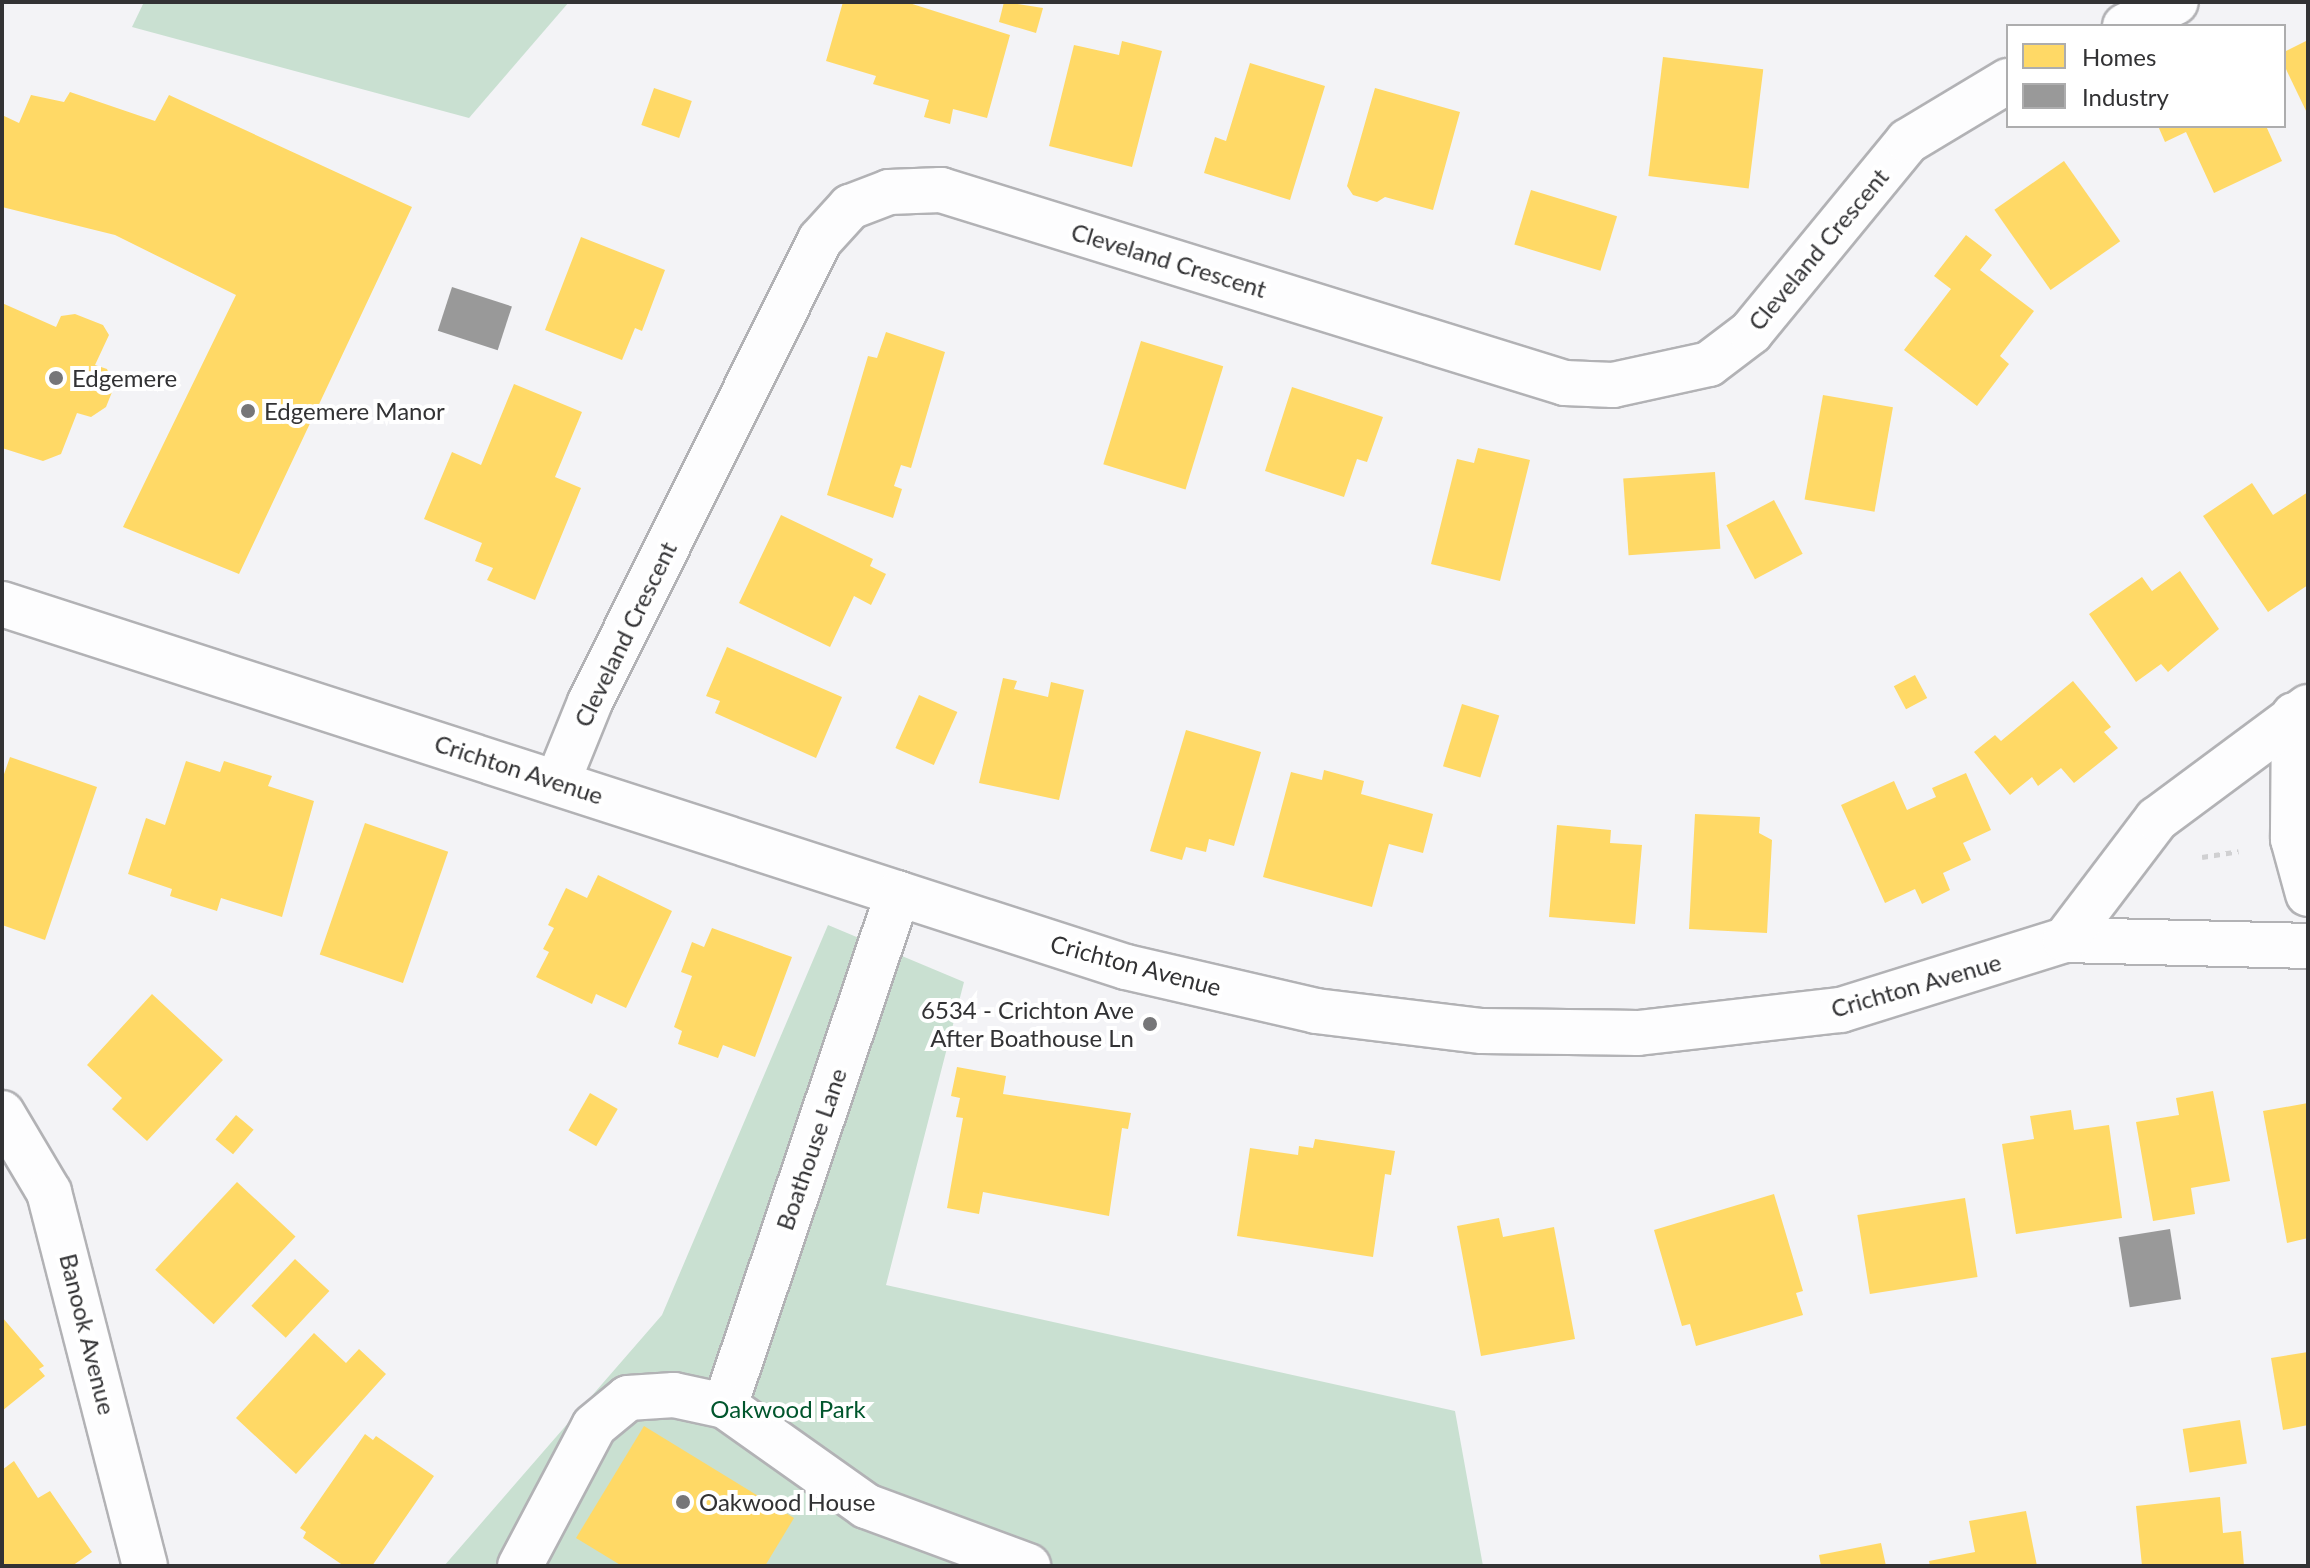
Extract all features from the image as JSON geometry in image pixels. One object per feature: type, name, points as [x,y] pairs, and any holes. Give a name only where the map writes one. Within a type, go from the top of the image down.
[{"type":"street","points":[[2129,24],[2176,2]]},
{"type":"street","name":"Cleveland Crescent","points":[[558,781],[590,702],[820,240],[850,207],[889,192],[941,190],[1565,383],[1613,385],[1709,364],[1751,332],[1908,141],[2006,82]]},
{"type":"street","name":"Crichton Avenue","points":[[2,604],[558,781],[1126,967],[1316,1011],[1482,1031],[1638,1033],[1841,1010],[2065,940],[2308,946]]},
{"type":"street","points":[[2301,711],[2293,839],[2308,894]]},
{"type":"street","points":[[2065,940],[2157,819],[2301,711]]},
{"type":"street","name":"Boathouse Lane","points":[[725,1406],[898,893]]},
{"type":"street","name":"Banook Avenue","points":[[2,1113],[49,1192],[66,1247],[145,1566]]},
{"type":"street","points":[[520,1566],[594,1426],[628,1398],[674,1395],[725,1406],[866,1506],[1028,1566]]},
{"type":"path","points":[[2192,858],[2249,849]]},
{"type":"green space","points":[[144,2],[569,2],[469,118],[132,27]]},
{"type":"green space","name":"Oakwood Park","points":[[828,925],[964,982],[886,1285],[1455,1411],[1483,1566],[444,1566],[662,1315]]},
{"type":"building: Homes","points":[[843,2],[906,2],[1010,35],[987,118],[953,109],[950,124],[924,117],[929,100],[873,84],[876,76],[826,61]]},
{"type":"building: Homes","points":[[1004,2],[1043,8],[1036,33],[999,22]]},
{"type":"building: Homes","points":[[2308,40],[2308,115],[2286,69],[2286,51]]},
{"type":"building: Homes","points":[[1122,41],[1162,51],[1132,167],[1049,146],[1074,45],[1119,55]]},
{"type":"building: Homes","points":[[1663,57],[1763,69],[1749,188],[1648,176]]},
{"type":"building: Homes","points":[[1250,63],[1325,86],[1290,200],[1204,173],[1215,137],[1226,141]]},
{"type":"building: Homes","points":[[654,88],[692,101],[679,138],[641,125]]},
{"type":"building: Homes","points":[[1375,88],[1460,112],[1433,210],[1385,197],[1377,202],[1353,195],[1347,186]]},
{"type":"building: Homes","name":"Edgemere Manor","points":[[70,92],[155,121],[169,95],[412,207],[239,574],[123,527],[236,295],[115,235],[2,207],[2,115],[19,123],[31,95],[64,102]]},
{"type":"building: Homes","points":[[2159,128],[2267,128],[2282,161],[2214,193],[2186,132],[2165,142]]},
{"type":"building: Homes","points":[[2064,161],[2120,241],[2051,290],[1994,210]]},
{"type":"building: Homes","points":[[1531,190],[1617,216],[1600,271],[1514,245]]},
{"type":"building: Homes","points":[[1966,235],[1992,255],[1980,270],[2034,311],[2000,356],[2009,364],[1977,406],[1904,350],[1951,289],[1934,276]]},
{"type":"building: Homes","points":[[581,237],[665,270],[642,331],[635,328],[622,360],[545,330]]},
{"type":"building: Homes","name":"Edgemere","points":[[2,303],[56,327],[61,316],[75,314],[103,325],[109,335],[95,365],[107,369],[114,387],[106,407],[91,417],[77,413],[61,454],[43,461],[2,448]]},
{"type":"building: Homes","points":[[886,332],[945,352],[911,468],[901,465],[894,486],[902,489],[893,518],[827,495],[868,356],[877,358]]},
{"type":"building: Homes","points":[[1141,341],[1223,366],[1186,490],[1103,464]]},
{"type":"building: Homes","points":[[514,384],[582,412],[555,477],[581,488],[535,600],[487,580],[493,568],[475,561],[482,543],[424,519],[452,452],[481,465]]},
{"type":"building: Homes","points":[[1292,387],[1383,417],[1367,462],[1357,459],[1344,497],[1265,471]]},
{"type":"building: Homes","points":[[1823,395],[1893,407],[1875,512],[1805,499]]},
{"type":"building: Homes","points":[[1478,448],[1530,460],[1500,581],[1431,564],[1457,459],[1474,463]]},
{"type":"building: Homes","points":[[1715,472],[1720,549],[1629,555],[1623,478]]},
{"type":"building: Homes","points":[[2252,483],[2273,515],[2308,492],[2308,585],[2268,612],[2203,516]]},
{"type":"building: Homes","points":[[1774,500],[1803,554],[1755,579],[1726,525]]},
{"type":"building: Homes","points":[[781,515],[873,559],[870,566],[886,574],[871,605],[854,596],[830,647],[739,603]]},
{"type":"building: Homes","points":[[2180,571],[2219,629],[2168,672],[2161,664],[2136,682],[2089,614],[2142,577],[2152,591]]},
{"type":"building: Homes","points":[[727,647],[842,697],[816,758],[715,713],[720,701],[706,696]]},
{"type":"building: Homes","points":[[1915,675],[1927,698],[1906,709],[1894,686]]},
{"type":"building: Homes","points":[[1003,678],[1017,681],[1014,689],[1048,697],[1051,682],[1084,690],[1059,800],[979,783]]},
{"type":"building: Homes","points":[[2073,681],[2111,727],[2104,732],[2118,748],[2074,783],[2061,768],[2038,786],[2032,777],[2010,795],[1974,752],[1995,735],[2001,741]]},
{"type":"building: Homes","points":[[919,695],[957,712],[934,765],[895,748]]},
{"type":"building: Homes","points":[[1462,704],[1499,715],[1480,778],[1443,766]]},
{"type":"building: Homes","points":[[1186,730],[1261,752],[1234,846],[1209,839],[1206,852],[1186,847],[1182,860],[1150,851]]},
{"type":"building: Homes","points":[[10,757],[97,787],[45,940],[2,925],[2,780]]},
{"type":"building: Homes","points":[[186,761],[220,772],[224,761],[272,776],[268,786],[314,801],[282,917],[221,898],[217,911],[170,896],[172,889],[128,874],[146,818],[165,825]]},
{"type":"building: Homes","points":[[1324,770],[1364,781],[1361,794],[1433,814],[1423,853],[1389,844],[1372,907],[1263,877],[1291,772],[1322,780]]},
{"type":"building: Homes","points":[[1966,773],[1991,830],[1963,843],[1971,860],[1943,873],[1950,890],[1922,904],[1915,889],[1885,903],[1841,805],[1894,781],[1907,810],[1936,797],[1932,788]]},
{"type":"building: Homes","points":[[1695,814],[1760,817],[1759,833],[1772,840],[1767,933],[1689,929]]},
{"type":"building: Homes","points":[[365,823],[448,852],[403,983],[320,954]]},
{"type":"building: Homes","points":[[1557,825],[1611,830],[1610,843],[1642,845],[1635,924],[1549,917]]},
{"type":"building: Homes","points":[[598,875],[672,911],[626,1008],[596,994],[592,1004],[536,977],[549,952],[543,949],[554,928],[548,925],[566,888],[587,898]]},
{"type":"building: Homes","points":[[712,928],[792,957],[755,1057],[723,1045],[718,1058],[678,1044],[682,1031],[674,1027],[692,976],[681,972],[692,942],[704,947]]},
{"type":"building: Homes","points":[[152,994],[223,1060],[147,1141],[112,1109],[122,1098],[87,1065]]},
{"type":"building: Homes","points":[[957,1067],[1006,1076],[1003,1094],[1131,1113],[1128,1129],[1122,1128],[1109,1216],[983,1192],[979,1214],[947,1208],[963,1118],[956,1117],[960,1098],[951,1096]]},
{"type":"building: Homes","points":[[2213,1091],[2230,1181],[2191,1188],[2195,1214],[2153,1221],[2136,1122],[2179,1115],[2176,1098]]},
{"type":"building: Homes","points":[[590,1093],[618,1109],[596,1146],[568,1130]]},
{"type":"building: Homes","points":[[2308,1103],[2308,1238],[2287,1243],[2263,1111]]},
{"type":"building: Homes","points":[[2071,1110],[2074,1130],[2109,1125],[2122,1218],[2016,1234],[2002,1144],[2034,1139],[2030,1116]]},
{"type":"building: Homes","points":[[236,1115],[254,1130],[233,1154],[215,1140]]},
{"type":"building: Homes","points":[[1315,1139],[1395,1151],[1391,1175],[1385,1174],[1373,1257],[1237,1236],[1250,1148],[1298,1155],[1299,1146],[1313,1148]]},
{"type":"building: Homes","points":[[237,1182],[296,1237],[214,1324],[155,1270]]},
{"type":"building: Homes","points":[[1774,1194],[1803,1291],[1796,1293],[1803,1315],[1696,1346],[1690,1324],[1682,1326],[1654,1230]]},
{"type":"building: Homes","points":[[1965,1198],[1978,1277],[1870,1294],[1857,1215]]},
{"type":"building: Homes","points":[[1499,1218],[1503,1237],[1554,1227],[1575,1339],[1481,1356],[1457,1226]]},
{"type":"building: Homes","points":[[295,1259],[329,1291],[286,1338],[251,1306]]},
{"type":"building: Homes","points":[[2,1317],[44,1366],[39,1369],[45,1376],[2,1411]]},
{"type":"building: Homes","points":[[314,1333],[346,1363],[359,1349],[386,1374],[296,1474],[236,1418]]},
{"type":"building: Homes","points":[[2308,1352],[2308,1425],[2283,1430],[2271,1358]]},
{"type":"building: Homes","points":[[2240,1420],[2247,1463],[2190,1473],[2183,1429]]},
{"type":"building: Homes","name":"Oakwood House","points":[[644,1426],[794,1518],[765,1566],[622,1566],[576,1538]]},
{"type":"building: Homes","points":[[365,1434],[373,1440],[376,1436],[434,1476],[372,1566],[344,1566],[303,1538],[306,1532],[300,1528]]},
{"type":"building: Homes","points":[[14,1461],[38,1498],[50,1491],[92,1552],[72,1566],[2,1566],[2,1470]]},
{"type":"building: Homes","points":[[2220,1497],[2223,1533],[2241,1531],[2244,1566],[2142,1566],[2136,1506]]},
{"type":"building: Homes","points":[[2026,1511],[2037,1566],[1930,1566],[1929,1561],[1975,1552],[1969,1521]]},
{"type":"building: Homes","points":[[1881,1543],[1886,1566],[1821,1566],[1819,1555]]},
{"type":"building: Industry","points":[[452,287],[512,306],[498,350],[438,331]]},
{"type":"building: Industry","points":[[2170,1229],[2181,1299],[2130,1307],[2119,1237]]},
{"type":"place","name":"Edgemere","points":[[56,378]]},
{"type":"place","name":"Edgemere Manor","points":[[248,411]]},
{"type":"place","name":"6534 - Crichton Ave After Boathouse Ln","points":[[1150,1024]]},
{"type":"place","name":"Oakwood House","points":[[683,1502]]}]
